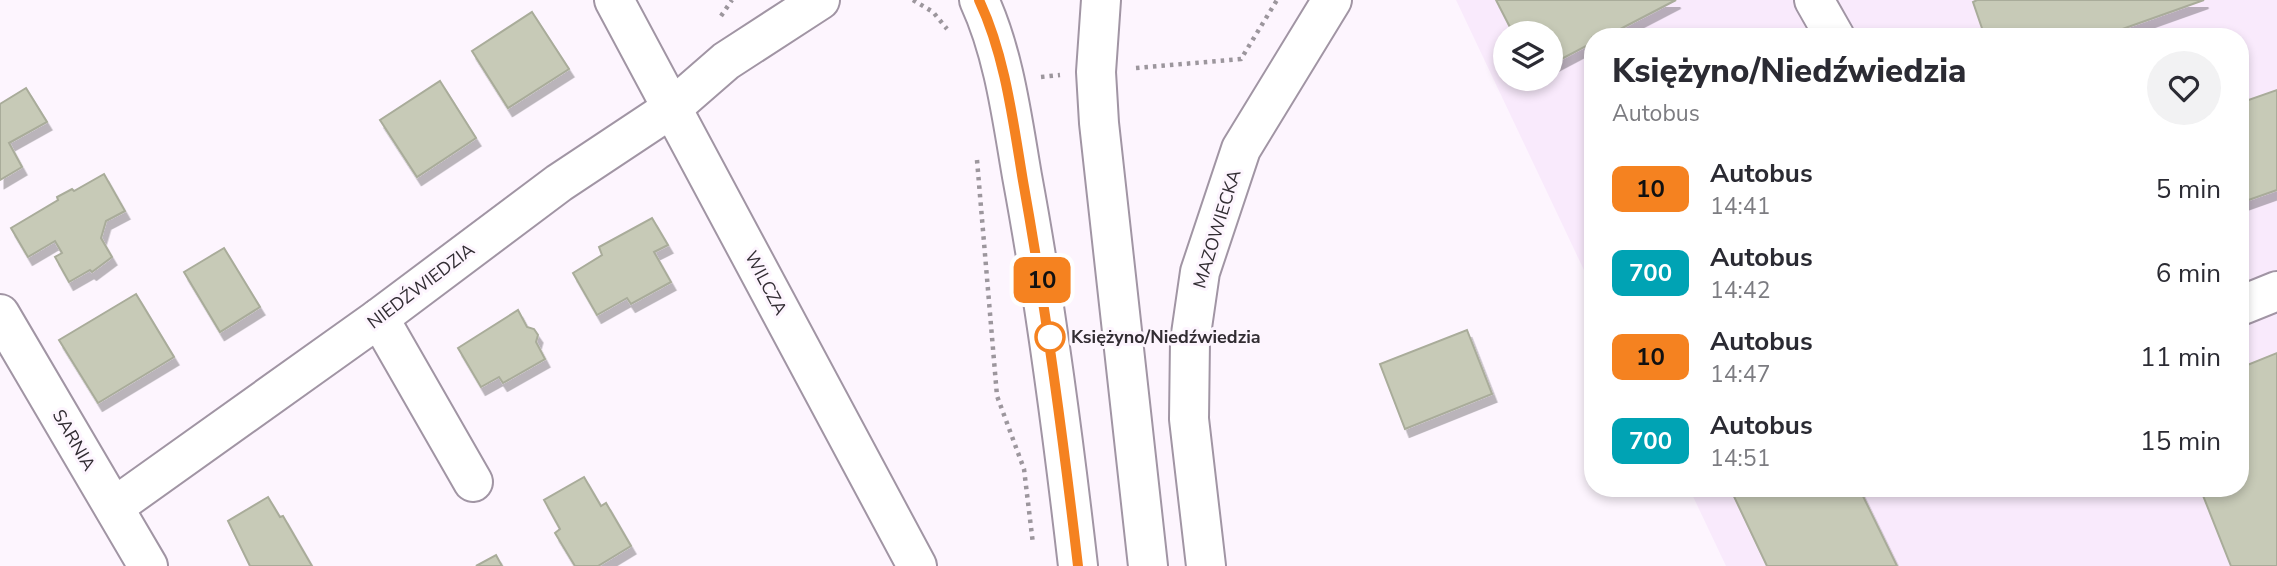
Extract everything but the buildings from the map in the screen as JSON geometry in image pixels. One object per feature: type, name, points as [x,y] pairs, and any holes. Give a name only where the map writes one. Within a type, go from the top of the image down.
[{"type":"street","name":"WILCZA","points":[[614,0],[917,566]]},
{"type":"street","name":"NIEDŹWIEDZIA","points":[[726,61],[772,0]]},
{"type":"street","name":"NIEDŹWIEDZIA","points":[[114,507],[379,318],[559,183],[672,108],[726,61],[820,0]]},
{"type":"street","points":[[979,0],[990,22],[1004,80],[1044,295],[1078,566]]},
{"type":"street","points":[[1101,0],[1096,72],[1100,123],[1148,566]]},
{"type":"street","name":"MAZOWIECKA","points":[[1206,566],[1189,419],[1190,341],[1200,272],[1241,149],[1332,0]]},
{"type":"street","points":[[1814,0],[1830,28]]},
{"type":"street","points":[[2249,302],[2277,291]]},
{"type":"street","name":"SARNIA","points":[[0,314],[148,566]]},
{"type":"street","points":[[379,318],[472,482]]},
{"type":"path","points":[[913,0],[933,12],[949,31]]},
{"type":"path","points":[[1136,68],[1241,59],[1277,0]]},
{"type":"shaded area","points":[[1456,0],[2277,0],[2277,566],[1726,566],[1693,497],[2249,497],[2249,28],[1584,28],[1584,270],[1499,91],[1563,91],[1563,21],[1493,21],[1493,78]]},
{"type":"bus line","name":"10","points":[[979,0],[990,22],[1004,80],[1044,295],[1078,566]]},
{"type":"place","name":"Księżyno/Niedźwiedzia","points":[[1050,337]]}]
